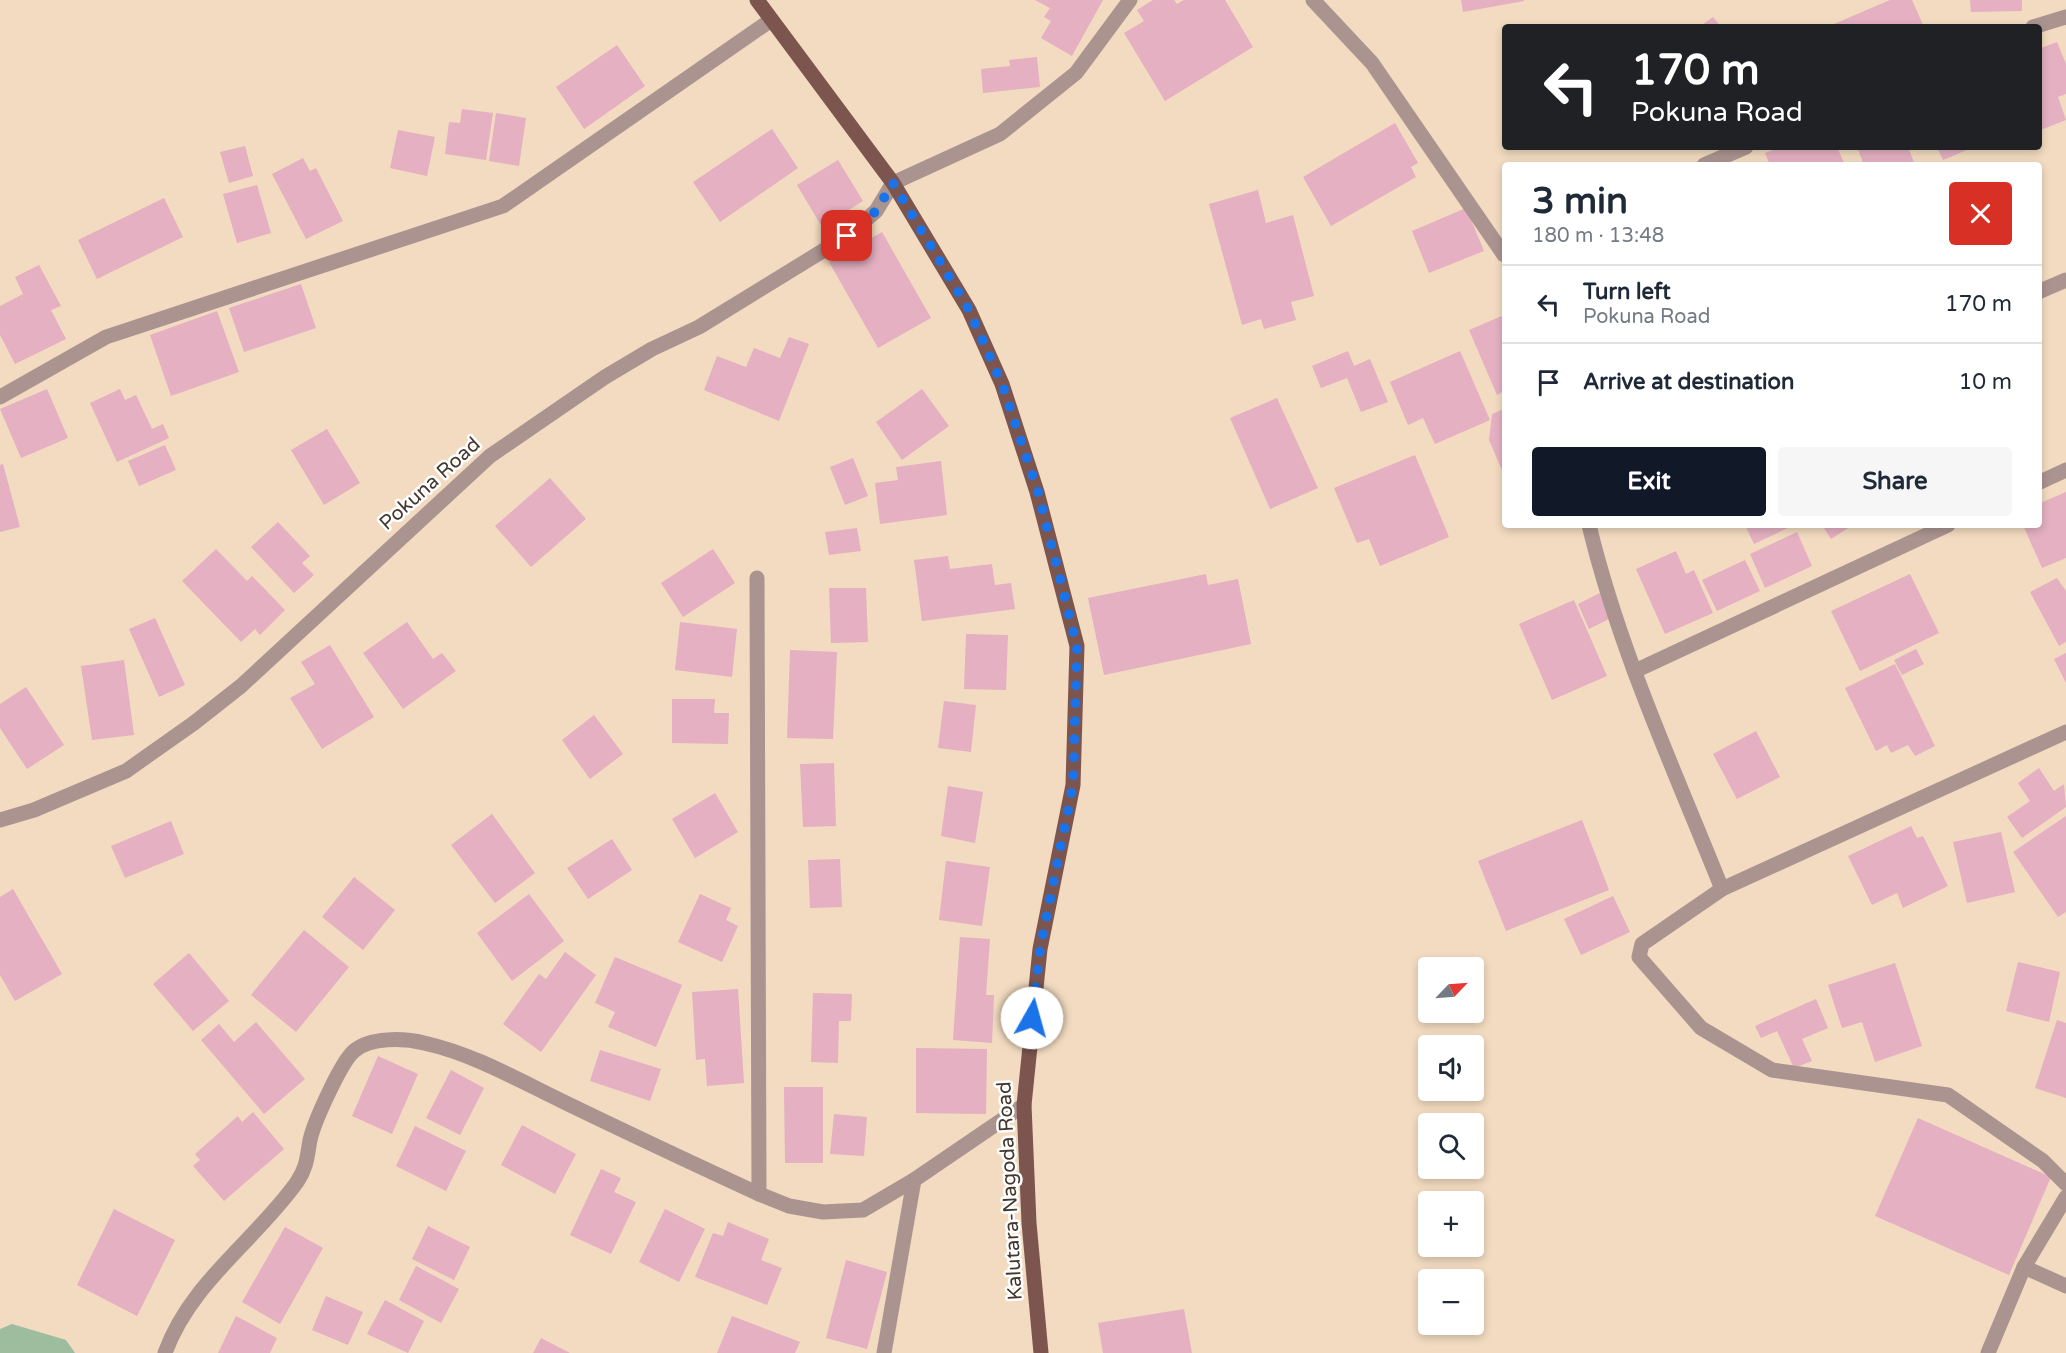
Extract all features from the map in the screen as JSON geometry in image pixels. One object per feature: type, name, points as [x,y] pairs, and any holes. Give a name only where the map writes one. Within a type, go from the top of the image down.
[{"type":"main road","name":"Kalutara-Nagoda Road","points":[[757,0],[893,183],[969,310],[1002,384],[1038,492],[1077,646],[1073,785],[1040,949],[1024,1105],[1029,1223],[1041,1353]]},
{"type":"street","points":[[893,183],[1000,134],[1076,73],[1130,0]]},
{"type":"street","points":[[1313,0],[1372,63],[1502,249]]},
{"type":"street","points":[[2042,24],[2066,17]]},
{"type":"street","points":[[0,397],[106,337],[503,206],[771,20]]},
{"type":"street","points":[[1711,162],[1739,150]]},
{"type":"street","name":"Pokuna Road","points":[[0,820],[34,810],[126,771],[136,764],[242,686],[490,456],[652,349],[699,327],[847,236],[876,211],[893,183]]},
{"type":"street","points":[[2042,290],[2066,280]]},
{"type":"street","points":[[2042,481],[2066,470]]},
{"type":"street","points":[[1590,528],[1600,569],[1635,671],[1722,889]]},
{"type":"street","points":[[1635,671],[1942,528]]},
{"type":"street","points":[[757,578],[759,1194]]},
{"type":"street","points":[[2066,732],[1722,889],[1642,944],[1639,957],[1701,1028],[1772,1070],[1948,1095],[2043,1161],[2066,1184]]},
{"type":"street","points":[[165,1353],[174,1330],[201,1289],[282,1203],[304,1172],[309,1160],[310,1139],[343,1062],[356,1049],[374,1042],[424,1043],[485,1064],[759,1194],[789,1206],[823,1212],[863,1210],[914,1180],[1024,1105]]},
{"type":"street","points":[[884,1353],[914,1180]]},
{"type":"street","points":[[1988,1353],[2024,1267],[2066,1197]]},
{"type":"street","points":[[2024,1267],[2066,1286]]},
{"type":"green space","points":[[12,1324],[66,1340],[75,1353],[0,1353],[0,1329]]},
{"type":"building","points":[[1035,0],[1103,0],[1072,56],[1041,38],[1051,21],[1044,17],[1050,8]]},
{"type":"building","points":[[1153,0],[1174,0],[1177,4],[1184,0],[1225,0],[1253,47],[1165,101],[1124,33],[1144,21],[1137,10]]},
{"type":"building","points":[[1461,0],[1524,0],[1524,1],[1463,12]]},
{"type":"building","points":[[1890,0],[1912,0],[1923,24],[1834,24]]},
{"type":"building","points":[[1970,0],[2022,0],[2022,11],[1971,12]]},
{"type":"building","points":[[1713,17],[1719,24],[1703,24]]},
{"type":"building","points":[[2057,42],[2066,64],[2066,94],[2058,97],[2066,120],[2042,129],[2042,48]]},
{"type":"building","points":[[617,45],[645,86],[584,129],[556,87]]},
{"type":"building","points":[[1037,57],[1040,87],[983,93],[981,69],[1010,66],[1009,60]]},
{"type":"building","points":[[462,109],[493,113],[486,160],[445,154],[449,122],[460,123]]},
{"type":"building","points":[[496,113],[526,118],[519,166],[489,161]]},
{"type":"building","points":[[1395,123],[1418,163],[1411,167],[1416,177],[1331,226],[1303,177]]},
{"type":"building","points":[[772,129],[798,168],[720,222],[693,182]]},
{"type":"building","points":[[398,130],[435,137],[427,176],[390,168]]},
{"type":"building","points":[[245,146],[253,176],[229,183],[220,152]]},
{"type":"building","points":[[1773,150],[1838,150],[1844,162],[1769,162],[1765,153]]},
{"type":"building","points":[[1858,150],[1909,150],[1914,162],[1863,162]]},
{"type":"building","points":[[1938,150],[1967,150],[1943,160]]},
{"type":"building","points":[[303,158],[310,171],[316,168],[343,221],[306,239],[272,174]]},
{"type":"building","points":[[838,160],[863,201],[822,227],[797,185]]},
{"type":"building","points":[[257,185],[271,233],[237,243],[223,194]]},
{"type":"building","points":[[1258,190],[1266,223],[1293,215],[1314,296],[1291,302],[1296,320],[1264,329],[1261,319],[1242,325],[1209,204]]},
{"type":"building","points":[[164,198],[183,237],[97,279],[78,240]]},
{"type":"building","points":[[1466,208],[1484,251],[1429,273],[1412,231]]},
{"type":"building","points":[[882,232],[931,318],[878,348],[829,262]]},
{"type":"building","points":[[39,265],[61,306],[51,310],[66,339],[15,364],[0,335],[0,306],[23,294],[15,277]]},
{"type":"building","points":[[301,284],[316,328],[244,352],[229,308]]},
{"type":"building","points":[[217,311],[239,372],[171,396],[150,335]]},
{"type":"building","points":[[1502,316],[1502,392],[1497,395],[1469,330]]},
{"type":"building","points":[[789,337],[809,344],[779,421],[704,390],[717,356],[746,367],[754,348],[780,358]]},
{"type":"building","points":[[1348,351],[1354,366],[1370,359],[1388,402],[1361,412],[1347,378],[1321,388],[1312,366]]},
{"type":"building","points":[[1460,351],[1490,420],[1435,444],[1423,418],[1408,425],[1390,382]]},
{"type":"building","points":[[47,389],[68,438],[21,458],[0,409]]},
{"type":"building","points":[[120,389],[125,400],[136,395],[152,429],[163,424],[169,438],[117,462],[90,403]]},
{"type":"building","points":[[922,389],[949,426],[902,460],[876,422]]},
{"type":"building","points":[[1277,398],[1318,488],[1270,509],[1230,418]]},
{"type":"building","points":[[1502,410],[1502,470],[1489,440],[1492,414]]},
{"type":"building","points":[[327,429],[360,483],[324,505],[291,450]]},
{"type":"building","points":[[165,445],[176,470],[139,486],[128,461]]},
{"type":"building","points":[[1415,455],[1449,537],[1380,566],[1369,539],[1357,543],[1334,488]]},
{"type":"building","points":[[853,458],[868,496],[845,505],[830,467]]},
{"type":"building","points":[[941,461],[947,515],[880,524],[875,483],[898,480],[896,467]]},
{"type":"building","points":[[3,464],[20,527],[0,532],[0,465]]},
{"type":"building","points":[[550,478],[586,519],[531,567],[495,526]]},
{"type":"building","points":[[2066,492],[2066,558],[2042,568],[2024,528],[2042,528],[2042,502]]},
{"type":"building","points":[[278,522],[310,556],[302,563],[314,575],[294,593],[251,547]]},
{"type":"building","points":[[857,528],[861,551],[829,555],[825,532]]},
{"type":"building","points":[[1746,528],[1788,528],[1754,544]]},
{"type":"building","points":[[1824,528],[1848,528],[1831,539]]},
{"type":"building","points":[[1797,532],[1812,566],[1765,588],[1750,554]]},
{"type":"building","points":[[216,549],[247,581],[252,576],[285,610],[260,635],[255,629],[241,642],[182,581]]},
{"type":"building","points":[[713,549],[735,583],[683,617],[661,583]]},
{"type":"building","points":[[1676,551],[1686,574],[1694,570],[1713,613],[1665,634],[1636,569]]},
{"type":"building","points":[[948,556],[950,569],[992,564],[995,585],[1011,583],[1015,609],[922,621],[914,560]]},
{"type":"building","points":[[1745,560],[1760,591],[1717,611],[1702,580]]},
{"type":"building","points":[[1206,574],[1208,585],[1238,579],[1251,644],[1104,675],[1088,598]]},
{"type":"building","points":[[1910,574],[1939,633],[1860,671],[1831,611]]},
{"type":"building","points":[[2057,578],[2066,591],[2066,642],[2059,646],[2030,592]]},
{"type":"building","points":[[829,588],[866,588],[868,642],[831,643]]},
{"type":"building","points":[[1602,592],[1613,617],[1589,629],[1578,604]]},
{"type":"building","points":[[1574,600],[1607,676],[1552,700],[1519,624]]},
{"type":"building","points":[[155,618],[185,685],[159,697],[129,629]]},
{"type":"building","points":[[407,622],[433,659],[442,653],[456,671],[403,709],[363,653]]},
{"type":"building","points":[[680,622],[737,629],[732,677],[675,670]]},
{"type":"building","points":[[966,634],[1008,635],[1006,690],[964,689]]},
{"type":"building","points":[[330,645],[374,717],[322,749],[290,698],[315,684],[301,662]]},
{"type":"building","points":[[1916,649],[1924,664],[1902,675],[1894,660]]},
{"type":"building","points":[[790,650],[837,652],[833,739],[787,738]]},
{"type":"building","points":[[2066,653],[2066,683],[2054,659]]},
{"type":"building","points":[[124,660],[134,735],[92,740],[81,666]]},
{"type":"building","points":[[1895,664],[1935,746],[1915,756],[1908,745],[1891,753],[1887,745],[1876,751],[1845,688]]},
{"type":"building","points":[[26,687],[64,745],[27,769],[0,728],[0,704]]},
{"type":"building","points":[[672,699],[715,699],[714,713],[729,713],[728,744],[672,743]]},
{"type":"building","points":[[944,701],[976,705],[971,752],[938,748]]},
{"type":"building","points":[[594,715],[623,754],[590,779],[562,740]]},
{"type":"building","points":[[1756,731],[1780,777],[1737,799],[1713,754]]},
{"type":"building","points":[[834,763],[836,826],[803,827],[800,764]]},
{"type":"building","points":[[2039,768],[2054,791],[2064,784],[2066,807],[2022,838],[2007,817],[2030,801],[2018,783]]},
{"type":"building","points":[[948,786],[983,792],[975,843],[941,836]]},
{"type":"building","points":[[715,793],[738,832],[695,858],[672,819]]},
{"type":"building","points":[[492,814],[535,873],[495,903],[451,845]]},
{"type":"building","points":[[2066,816],[2066,912],[2058,917],[2013,852]]},
{"type":"building","points":[[1582,820],[1609,890],[1506,931],[1478,861]]},
{"type":"building","points":[[171,821],[184,854],[125,878],[111,846]]},
{"type":"building","points":[[1911,826],[1917,838],[1923,836],[1948,886],[1903,908],[1897,893],[1872,905],[1848,856]]},
{"type":"building","points":[[2001,832],[2015,892],[1967,903],[1953,842]]},
{"type":"building","points":[[612,839],[632,870],[588,899],[567,868]]},
{"type":"building","points":[[840,859],[842,907],[810,908],[808,860]]},
{"type":"building","points":[[946,861],[990,867],[982,926],[939,920]]},
{"type":"building","points":[[354,877],[395,910],[363,950],[322,917]]},
{"type":"building","points":[[13,889],[62,974],[15,1001],[0,975],[0,897]]},
{"type":"building","points":[[529,894],[564,941],[512,981],[477,933]]},
{"type":"building","points":[[700,894],[731,908],[726,920],[738,926],[722,962],[678,942]]},
{"type":"building","points":[[1613,896],[1630,932],[1581,955],[1564,919]]},
{"type":"building","points":[[304,930],[349,967],[296,1032],[251,995]]},
{"type":"building","points":[[960,937],[990,939],[986,995],[994,995],[992,1043],[953,1040]]},
{"type":"building","points":[[565,952],[596,975],[541,1052],[503,1024],[539,974],[546,979]]},
{"type":"building","points":[[189,953],[229,1001],[193,1031],[153,984]]},
{"type":"building","points":[[615,957],[682,985],[656,1047],[608,1027],[615,1012],[595,1003]]},
{"type":"building","points":[[2018,962],[2060,972],[2049,1022],[2006,1011]]},
{"type":"building","points":[[1895,963],[1922,1046],[1875,1062],[1862,1022],[1842,1028],[1828,985]]},
{"type":"building","points":[[738,989],[744,1083],[707,1086],[705,1059],[696,1060],[692,992]]},
{"type":"building","points":[[813,993],[852,994],[851,1021],[839,1021],[838,1063],[811,1062]]},
{"type":"building","points":[[1816,999],[1828,1028],[1802,1039],[1812,1061],[1794,1068],[1777,1031],[1761,1038],[1755,1026]]},
{"type":"building","points":[[2057,1020],[2066,1023],[2066,1098],[2035,1088]]},
{"type":"building","points":[[256,1022],[305,1079],[264,1114],[201,1040],[219,1024],[234,1042]]},
{"type":"building","points":[[916,1048],[987,1049],[986,1114],[916,1113]]},
{"type":"building","points":[[600,1050],[661,1069],[650,1101],[590,1081]]},
{"type":"building","points":[[378,1056],[418,1074],[392,1134],[352,1116]]},
{"type":"building","points":[[451,1070],[484,1088],[460,1135],[426,1118]]},
{"type":"building","points":[[784,1087],[823,1087],[823,1163],[785,1163]]},
{"type":"building","points":[[253,1112],[284,1149],[224,1201],[193,1166],[200,1160],[195,1154],[238,1116],[242,1122]]},
{"type":"building","points":[[834,1114],[867,1117],[864,1156],[830,1154]]},
{"type":"building","points":[[1918,1118],[2051,1177],[2009,1275],[1875,1216]]},
{"type":"building","points":[[522,1125],[576,1154],[555,1194],[501,1165]]},
{"type":"building","points":[[415,1126],[466,1151],[446,1191],[396,1166]]},
{"type":"building","points":[[601,1169],[621,1178],[614,1192],[636,1202],[611,1254],[570,1235]]},
{"type":"building","points":[[114,1209],[175,1240],[137,1316],[77,1285]]},
{"type":"building","points":[[665,1209],[705,1229],[679,1282],[639,1262]]},
{"type":"building","points":[[728,1222],[769,1239],[761,1260],[782,1268],[767,1305],[695,1277],[713,1233],[723,1236]]},
{"type":"building","points":[[428,1226],[470,1247],[454,1280],[412,1259]]},
{"type":"building","points":[[285,1227],[323,1248],[280,1324],[242,1302]]},
{"type":"building","points":[[846,1260],[887,1272],[867,1349],[826,1338]]},
{"type":"building","points":[[416,1266],[459,1289],[441,1323],[399,1300]]},
{"type":"building","points":[[326,1296],[363,1312],[348,1345],[312,1330]]},
{"type":"building","points":[[385,1300],[424,1321],[408,1353],[367,1334]]},
{"type":"building","points":[[1184,1309],[1192,1353],[1103,1353],[1098,1323]]},
{"type":"building","points":[[236,1316],[277,1338],[270,1353],[218,1353]]},
{"type":"building","points":[[732,1316],[800,1342],[795,1353],[717,1353]]},
{"type":"building","points":[[541,1338],[570,1353],[533,1353]]},
{"type":"route","points":[[847,236],[876,211],[893,183],[969,310],[1002,384],[1038,492],[1077,646],[1073,785],[1040,949],[1032,1018]]}]
